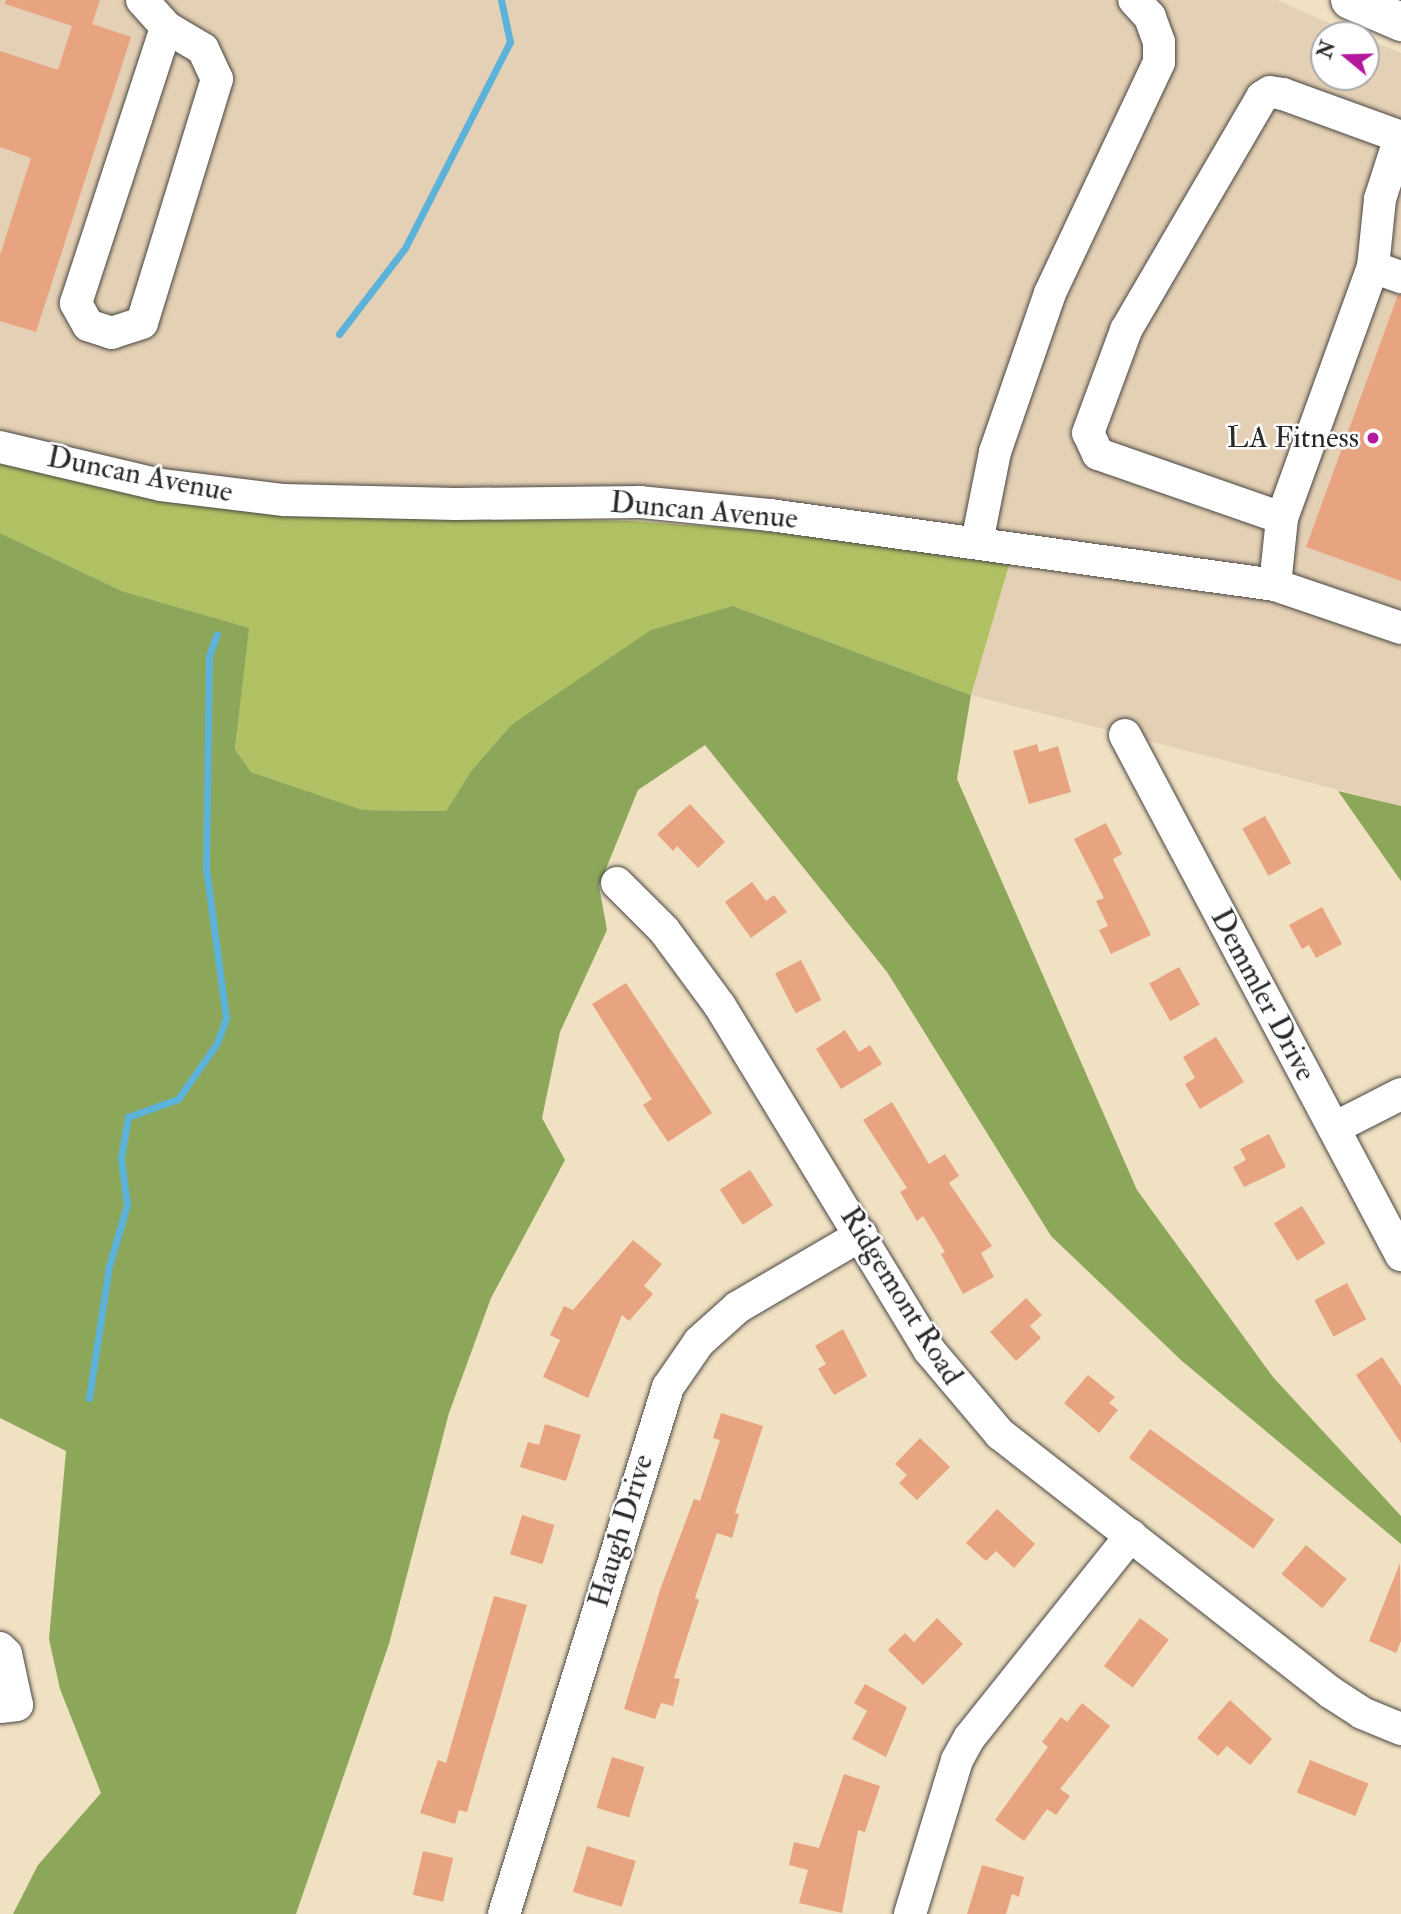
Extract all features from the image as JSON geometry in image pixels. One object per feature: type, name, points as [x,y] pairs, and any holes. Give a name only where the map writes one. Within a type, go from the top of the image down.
[{"type":"highway","points":[[1350,0],[1401,22]]},
{"type":"street","points":[[142,0],[166,27],[203,49],[217,79],[142,323],[112,333],[88,325],[76,303],[166,27]]},
{"type":"street","points":[[977,542],[995,452],[1049,293],[1159,62],[1159,42],[1150,17],[1133,0]]},
{"type":"street","points":[[1275,585],[1282,519],[1387,272],[1380,199],[1401,137],[1283,94],[1269,92],[1262,97],[1126,330],[1088,433],[1098,454],[1282,519]]},
{"type":"street","name":"Duncan Avenue","points":[[0,447],[161,485],[284,500],[456,505],[640,502],[977,542],[1275,585],[1401,628]]},
{"type":"street","name":"Demmler Drive","points":[[1125,735],[1401,1255]]},
{"type":"street","name":"Ridgemont Road","points":[[617,883],[664,930],[720,1006],[929,1350],[976,1409],[1000,1434],[1330,1692],[1362,1713],[1401,1729]]},
{"type":"street","points":[[1334,1128],[1401,1094]]},
{"type":"street","name":"Haugh Drive","points":[[503,1914],[668,1387],[699,1342],[738,1307],[861,1235]]},
{"type":"street","points":[[910,1914],[957,1760],[970,1737],[1130,1535]]},
{"type":"street","points":[[0,1648],[6,1654],[17,1704],[0,1707]]},
{"type":"shaded area","points":[[0,0],[1277,0],[1324,21],[1310,21],[1310,91],[1380,91],[1380,45],[1401,53],[1401,806],[971,695],[1010,562],[852,527],[364,503],[0,447]]},
{"type":"green space","points":[[0,462],[200,506],[302,517],[632,521],[755,530],[1010,562],[971,695],[733,606],[582,680],[511,725],[471,771],[446,811],[363,810],[251,772],[235,749],[248,628],[122,591],[0,533]]},
{"type":"green space","points":[[0,533],[122,591],[249,628],[235,749],[251,772],[363,810],[446,811],[471,771],[511,725],[651,630],[733,606],[971,695],[957,779],[1137,1190],[1273,1377],[1401,1516],[1401,1544],[1182,1361],[1051,1236],[887,972],[705,745],[638,790],[599,886],[607,930],[560,1032],[542,1118],[565,1160],[491,1298],[449,1413],[389,1644],[296,1914],[13,1914],[38,1865],[101,1793],[60,1689],[49,1639],[66,1451],[0,1418]]},
{"type":"green space","points":[[1338,791],[1401,806],[1401,881]]},
{"type":"building","points":[[6,0],[100,0],[92,24],[131,37],[36,332],[0,321],[0,255],[31,158],[0,147],[0,51],[58,70],[72,26],[5,4]]},
{"type":"building","name":"LA Fitness","points":[[1398,295],[1401,295],[1401,581],[1306,547]]},
{"type":"building","points":[[1037,744],[1039,752],[1058,746],[1071,792],[1029,804],[1013,751]]},
{"type":"building","points":[[690,804],[725,842],[698,868],[677,846],[673,851],[657,834]]},
{"type":"building","points":[[1265,816],[1291,863],[1268,876],[1242,829]]},
{"type":"building","points":[[1106,823],[1122,854],[1113,859],[1151,935],[1111,954],[1099,930],[1108,926],[1096,901],[1104,898],[1074,839]]},
{"type":"building","points":[[752,882],[766,901],[774,895],[787,912],[751,938],[725,902]]},
{"type":"building","points":[[1322,907],[1342,944],[1316,958],[1309,945],[1302,949],[1289,925]]},
{"type":"building","points":[[801,960],[821,1000],[796,1013],[775,973]]},
{"type":"building","points":[[1179,967],[1200,1005],[1170,1021],[1149,983]]},
{"type":"building","points":[[626,983],[712,1113],[668,1142],[643,1105],[652,1099],[592,1004]]},
{"type":"building","points":[[845,1030],[859,1052],[870,1045],[882,1064],[841,1089],[816,1049]]},
{"type":"building","points":[[1216,1037],[1244,1082],[1200,1109],[1185,1084],[1195,1078],[1183,1057]]},
{"type":"building","points":[[892,1102],[929,1164],[945,1154],[959,1176],[949,1183],[992,1246],[981,1253],[994,1277],[963,1294],[941,1254],[945,1252],[923,1216],[917,1221],[900,1192],[907,1188],[863,1120]]},
{"type":"building","points":[[1269,1134],[1286,1167],[1244,1187],[1233,1167],[1246,1160],[1240,1149]]},
{"type":"building","points":[[750,1170],[773,1205],[743,1225],[720,1190]]},
{"type":"building","points":[[1302,1206],[1325,1243],[1297,1261],[1274,1223]]},
{"type":"building","points":[[633,1240],[662,1264],[644,1286],[653,1294],[629,1321],[622,1315],[588,1398],[543,1377],[560,1340],[550,1335],[564,1306],[573,1310]]},
{"type":"building","points":[[1347,1283],[1366,1319],[1334,1337],[1314,1300]]},
{"type":"building","points":[[1026,1298],[1042,1315],[1030,1326],[1041,1338],[1016,1361],[990,1332]]},
{"type":"building","points":[[843,1329],[867,1376],[834,1395],[818,1369],[826,1364],[815,1346]]},
{"type":"building","points":[[1382,1357],[1401,1386],[1401,1443],[1356,1375]]},
{"type":"building","points":[[1088,1375],[1115,1397],[1109,1403],[1118,1410],[1099,1433],[1064,1403]]},
{"type":"building","points":[[721,1413],[763,1426],[735,1513],[739,1514],[732,1538],[717,1533],[695,1598],[699,1600],[674,1678],[680,1679],[673,1706],[661,1703],[655,1719],[624,1709],[661,1587],[694,1499],[700,1501],[720,1440],[713,1438]]},
{"type":"building","points":[[545,1424],[581,1435],[566,1481],[520,1467],[528,1442],[539,1445]]},
{"type":"building","points":[[1150,1429],[1275,1520],[1253,1549],[1129,1458]]},
{"type":"building","points":[[920,1438],[950,1467],[917,1500],[899,1483],[907,1475],[895,1464]]},
{"type":"building","points":[[997,1509],[1035,1544],[1014,1568],[996,1551],[986,1561],[966,1543]]},
{"type":"building","points":[[522,1515],[555,1525],[543,1564],[510,1554]]},
{"type":"building","points":[[1306,1545],[1347,1579],[1322,1608],[1282,1574]]},
{"type":"building","points":[[1400,1563],[1401,1641],[1396,1653],[1369,1641]]},
{"type":"building","points":[[494,1596],[527,1605],[467,1812],[459,1810],[455,1824],[420,1813],[438,1760],[446,1763]]},
{"type":"building","points":[[937,1618],[963,1644],[923,1685],[888,1650],[905,1633],[914,1642]]},
{"type":"building","points":[[1140,1618],[1169,1640],[1133,1688],[1104,1666]]},
{"type":"building","points":[[865,1684],[907,1707],[886,1757],[852,1739],[867,1711],[854,1703]]},
{"type":"building","points":[[1230,1700],[1272,1739],[1250,1765],[1227,1746],[1218,1756],[1197,1738]]},
{"type":"building","points":[[1082,1703],[1110,1726],[1060,1789],[1070,1796],[1056,1815],[1047,1809],[1024,1841],[995,1820],[1048,1747],[1042,1742],[1061,1717],[1067,1722]]},
{"type":"building","points":[[612,1757],[645,1767],[629,1818],[597,1808]]},
{"type":"building","points":[[1310,1760],[1368,1784],[1355,1816],[1297,1792]]},
{"type":"building","points":[[844,1774],[880,1786],[865,1832],[858,1830],[842,1913],[799,1903],[808,1870],[789,1865],[794,1842],[819,1848]]},
{"type":"building","points":[[587,1846],[636,1861],[622,1907],[573,1892]]},
{"type":"building","points":[[423,1851],[453,1858],[443,1902],[413,1895]]},
{"type":"building","points":[[982,1865],[1024,1877],[1019,1897],[1012,1894],[1006,1914],[967,1914]]},
{"type":"waterway","points":[[339,334],[405,248],[510,42],[501,0]]},
{"type":"waterway","points":[[89,1398],[109,1266],[127,1205],[121,1158],[128,1117],[178,1099],[217,1043],[226,1018],[206,869],[209,656],[217,634]]},
{"type":"place","name":"LA Fitness","points":[[1373,438]]}]
